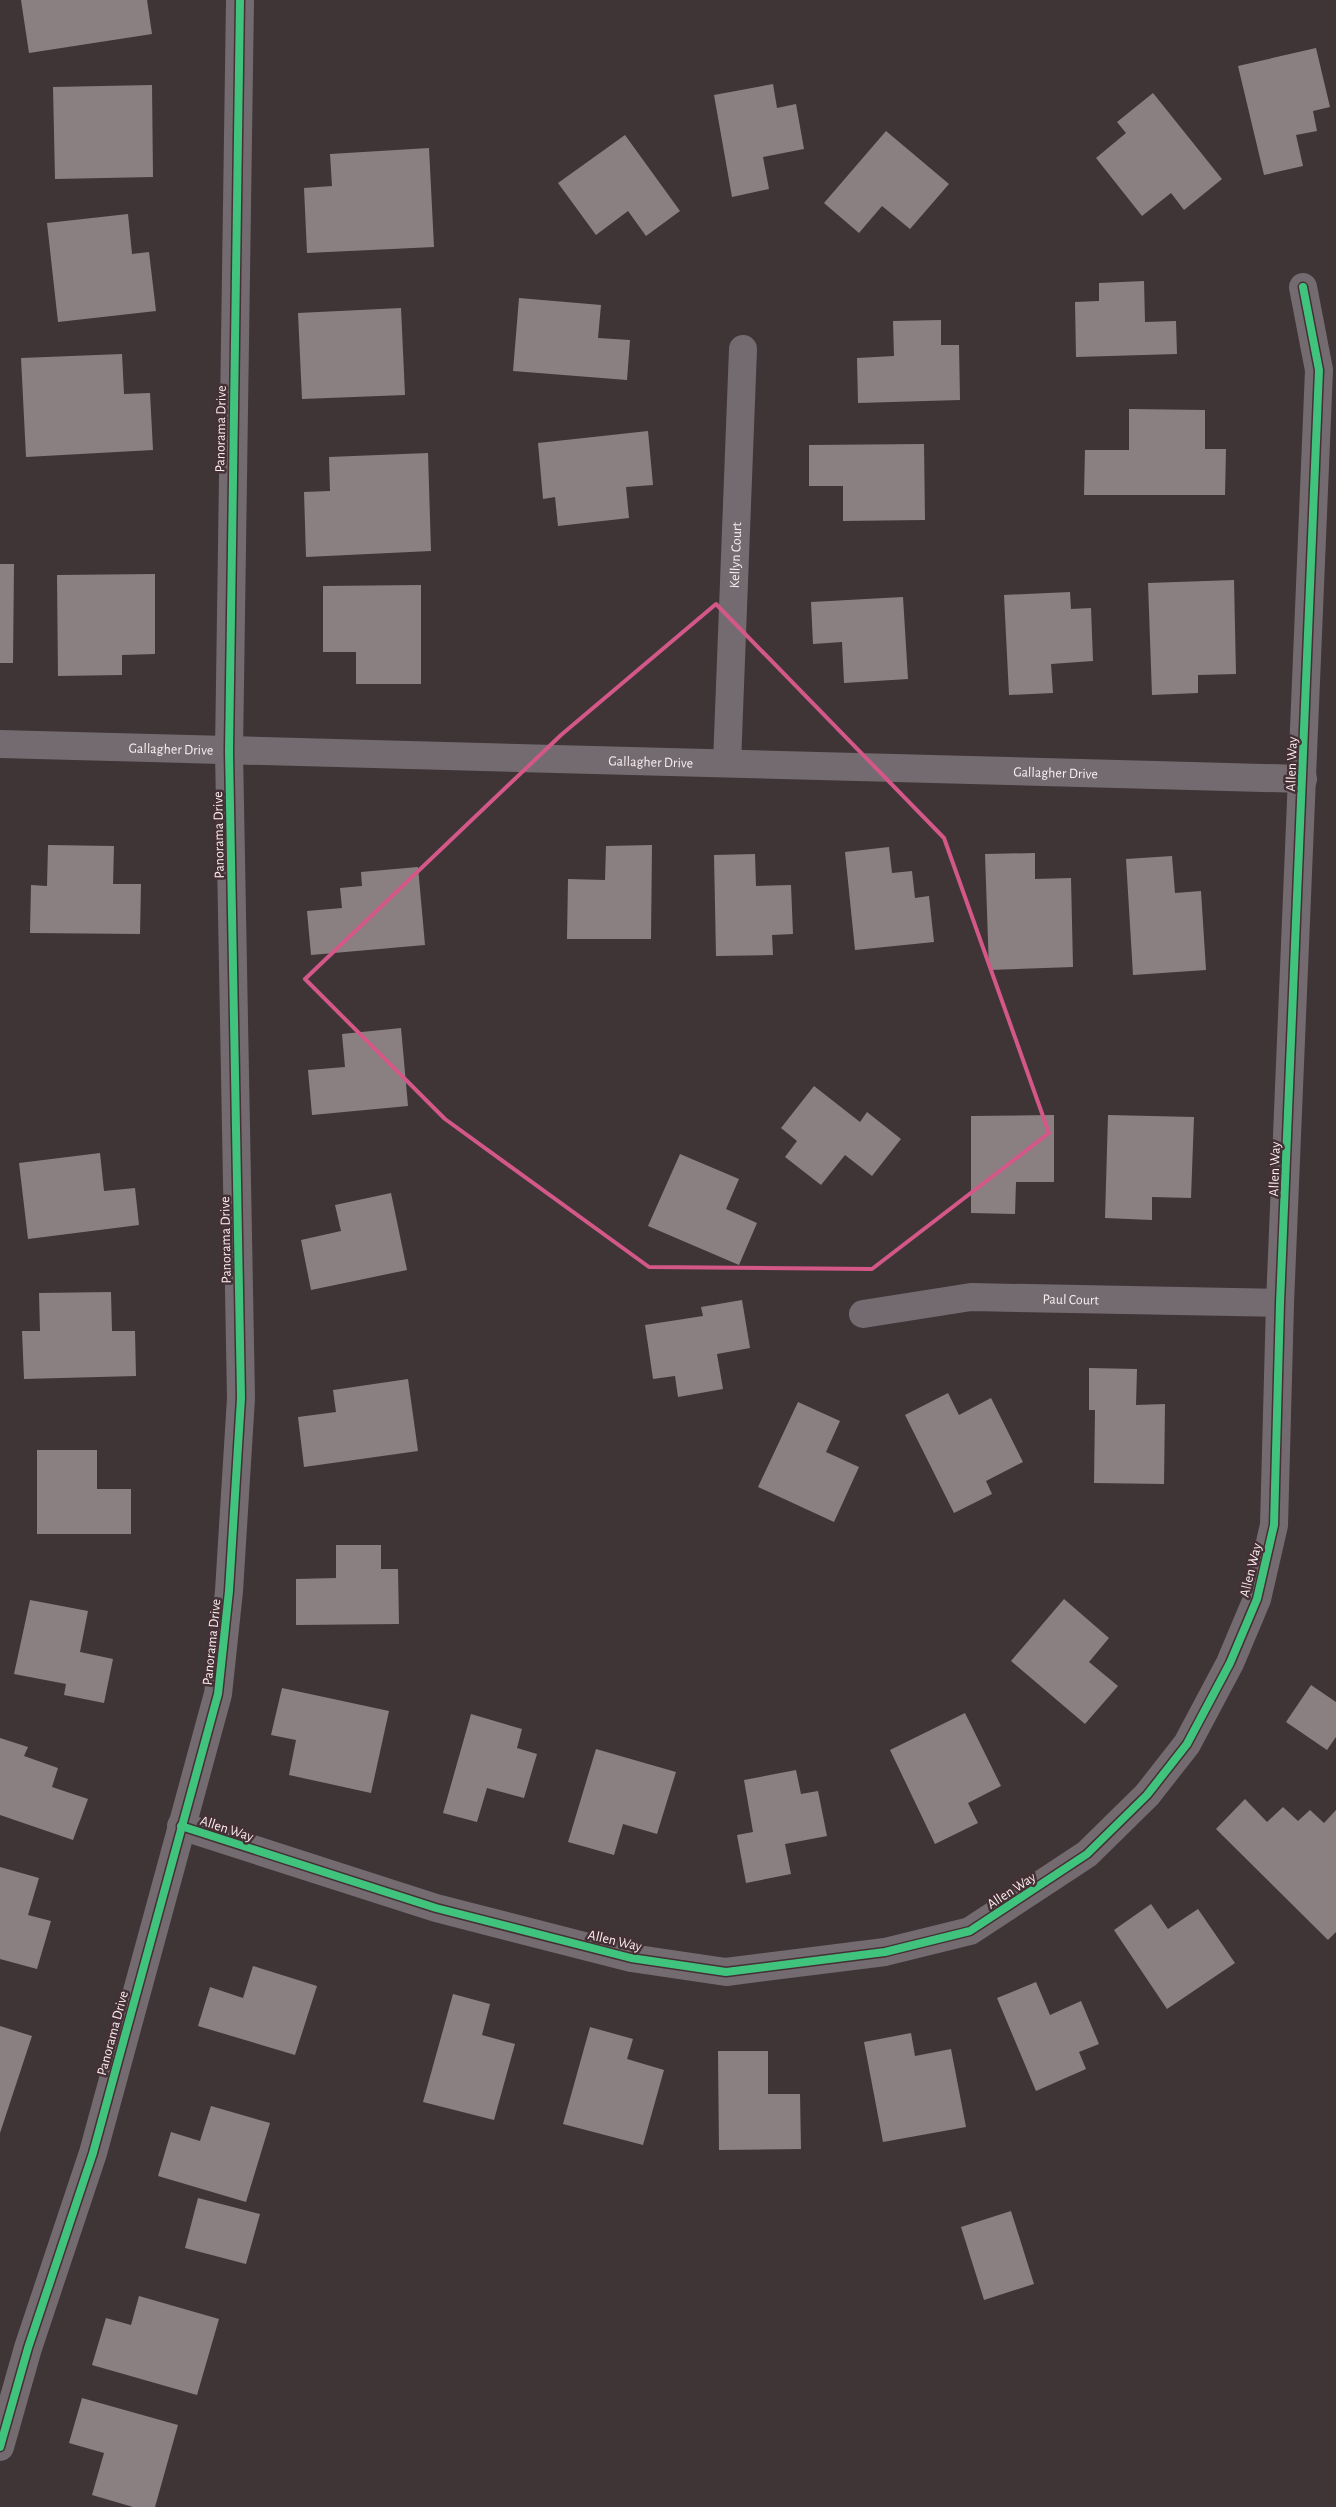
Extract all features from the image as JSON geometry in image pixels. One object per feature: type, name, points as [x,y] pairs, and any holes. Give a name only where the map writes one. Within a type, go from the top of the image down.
[{"type":"street","name":"Panorama Drive","points":[[0,2447],[28,2348],[93,2153],[218,1694],[229,1591],[240,1398],[229,751],[240,0]]},
{"type":"street","name":"Allen Way","points":[[181,1826],[436,1908],[631,1958],[726,1972],[885,1952],[970,1931],[1087,1854],[1147,1795],[1187,1744],[1230,1663],[1257,1599],[1274,1525],[1280,1303],[1319,370],[1303,287]]},
{"type":"street","name":"Kellyn Court","points":[[727,763],[744,349]]},
{"type":"street","name":"Gallagher Drive","points":[[0,744],[1303,779]]},
{"type":"street","name":"Paul Court","points":[[863,1314],[971,1297],[1280,1303]]},
{"type":"highlighted area","points":[[716,604],[944,838],[1049,1133],[872,1269],[649,1267],[445,1119],[305,979],[561,735]]},
{"type":"building","points":[[21,0],[147,0],[152,34],[29,53]]},
{"type":"building","points":[[1316,48],[1330,107],[1313,111],[1317,131],[1296,135],[1303,166],[1264,175],[1238,66]]},
{"type":"building","points":[[773,84],[777,108],[796,104],[804,149],[763,157],[769,189],[732,197],[714,95]]},
{"type":"building","points":[[152,85],[153,177],[55,179],[53,87]]},
{"type":"building","points":[[1153,93],[1222,179],[1184,210],[1171,193],[1142,216],[1096,158],[1126,133],[1117,122]]},
{"type":"building","points":[[886,131],[949,184],[910,229],[882,206],[859,233],[824,203]]},
{"type":"building","points":[[625,135],[680,211],[646,236],[628,211],[596,235],[558,183]]},
{"type":"building","points":[[429,148],[434,247],[307,253],[304,188],[332,186],[330,154]]},
{"type":"building","points":[[128,214],[132,254],[149,252],[156,311],[58,322],[47,223]]},
{"type":"building","points":[[1144,281],[1145,322],[1176,321],[1177,354],[1076,357],[1075,302],[1099,301],[1099,283]]},
{"type":"building","points":[[519,298],[601,305],[598,338],[630,340],[627,380],[513,371]]},
{"type":"building","points":[[401,308],[405,395],[302,399],[298,313]]},
{"type":"building","points":[[941,320],[941,345],[959,345],[960,400],[858,403],[857,358],[894,356],[893,321]]},
{"type":"building","points":[[122,354],[124,394],[150,393],[153,450],[26,457],[21,358]]},
{"type":"building","points":[[1129,409],[1205,410],[1205,449],[1226,449],[1225,495],[1084,495],[1085,450],[1129,450]]},
{"type":"building","points":[[648,431],[653,485],[626,487],[629,518],[558,526],[555,497],[543,499],[538,443]]},
{"type":"building","points":[[924,444],[925,520],[843,521],[843,486],[809,486],[809,445]]},
{"type":"building","points":[[428,453],[431,551],[306,557],[304,492],[330,491],[329,457]]},
{"type":"building","points":[[0,564],[14,564],[13,663],[0,663]]},
{"type":"building","points":[[155,574],[155,654],[122,655],[122,675],[58,676],[57,575]]},
{"type":"building","points":[[1234,580],[1236,674],[1198,675],[1198,693],[1152,695],[1148,583]]},
{"type":"building","points":[[421,585],[421,684],[356,684],[356,652],[323,652],[323,586]]},
{"type":"building","points":[[1070,592],[1071,609],[1091,608],[1093,661],[1051,664],[1053,693],[1009,695],[1004,595]]},
{"type":"building","points":[[903,597],[908,679],[844,683],[842,642],[813,644],[811,602]]},
{"type":"building","points":[[48,845],[114,846],[113,884],[141,884],[140,934],[30,933],[31,885],[47,886]]},
{"type":"building","points":[[652,845],[651,939],[567,939],[568,879],[605,880],[606,846]]},
{"type":"building","points":[[889,847],[892,873],[912,871],[915,898],[929,896],[934,942],[855,950],[845,852]]},
{"type":"building","points":[[1035,853],[1035,879],[1071,878],[1073,967],[989,970],[985,854]]},
{"type":"building","points":[[755,854],[756,886],[791,885],[793,934],[772,935],[773,955],[716,956],[714,855]]},
{"type":"building","points":[[1172,856],[1175,893],[1201,891],[1206,970],[1133,975],[1126,859]]},
{"type":"building","points":[[418,867],[425,945],[311,955],[307,911],[342,908],[340,888],[362,886],[361,872]]},
{"type":"building","points":[[401,1028],[408,1106],[312,1115],[308,1070],[345,1067],[342,1034]]},
{"type":"building","points":[[814,1086],[860,1122],[867,1112],[901,1139],[872,1176],[845,1155],[821,1185],[785,1157],[797,1141],[781,1128]]},
{"type":"building","points":[[1054,1115],[1054,1182],[1016,1182],[1015,1214],[971,1213],[971,1116]]},
{"type":"building","points":[[1108,1115],[1194,1117],[1191,1198],[1152,1197],[1152,1220],[1105,1218]]},
{"type":"building","points":[[100,1153],[104,1191],[135,1188],[139,1225],[28,1239],[19,1163]]},
{"type":"building","points":[[680,1154],[739,1179],[726,1209],[757,1223],[739,1265],[648,1226]]},
{"type":"building","points":[[391,1193],[407,1270],[311,1290],[301,1240],[341,1231],[335,1205]]},
{"type":"building","points":[[111,1292],[112,1331],[135,1331],[136,1376],[24,1379],[22,1331],[40,1331],[39,1293]]},
{"type":"building","points":[[742,1300],[750,1348],[717,1354],[723,1389],[678,1397],[675,1376],[653,1379],[645,1325],[703,1316],[701,1307]]},
{"type":"building","points":[[1089,1368],[1137,1369],[1136,1405],[1165,1404],[1164,1484],[1094,1483],[1095,1410],[1089,1410]]},
{"type":"building","points":[[408,1379],[418,1451],[304,1467],[298,1417],[336,1412],[333,1390]]},
{"type":"building","points":[[948,1393],[959,1415],[991,1398],[1023,1462],[986,1481],[992,1494],[954,1513],[905,1415]]},
{"type":"building","points":[[798,1402],[840,1421],[826,1452],[859,1467],[834,1522],[758,1487]]},
{"type":"building","points":[[37,1450],[97,1450],[97,1489],[131,1489],[131,1534],[37,1534]]},
{"type":"building","points":[[336,1545],[381,1545],[381,1569],[398,1569],[399,1624],[296,1625],[296,1579],[336,1578]]},
{"type":"building","points":[[1064,1599],[1109,1638],[1089,1662],[1118,1686],[1085,1724],[1011,1661]]},
{"type":"building","points":[[30,1600],[88,1611],[80,1652],[113,1659],[104,1703],[64,1695],[66,1684],[14,1674]]},
{"type":"building","points":[[1311,1685],[1336,1702],[1336,1737],[1327,1750],[1286,1722]]},
{"type":"building","points":[[282,1688],[389,1711],[371,1793],[289,1775],[296,1740],[271,1735]]},
{"type":"building","points":[[965,1713],[1001,1786],[968,1803],[978,1823],[935,1844],[890,1750]]},
{"type":"building","points":[[471,1714],[522,1729],[517,1748],[537,1754],[524,1798],[487,1788],[477,1822],[443,1813]]},
{"type":"building","points":[[0,1738],[28,1747],[24,1756],[58,1768],[52,1787],[88,1799],[73,1840],[0,1815]]},
{"type":"building","points":[[596,1749],[676,1772],[657,1834],[623,1824],[614,1855],[568,1842]]},
{"type":"building","points":[[796,1770],[801,1794],[818,1791],[827,1836],[785,1844],[791,1874],[746,1883],[737,1835],[753,1832],[744,1780]]},
{"type":"building","points":[[1245,1799],[1267,1822],[1283,1807],[1298,1821],[1310,1810],[1324,1823],[1336,1810],[1336,1932],[1328,1940],[1216,1829]]},
{"type":"building","points":[[0,1867],[39,1878],[28,1915],[51,1921],[37,1969],[0,1959]]},
{"type":"building","points":[[1151,1904],[1168,1929],[1198,1909],[1235,1963],[1167,2009],[1114,1930]]},
{"type":"building","points":[[253,1966],[317,1986],[295,2055],[198,2026],[210,1987],[243,1998]]},
{"type":"building","points":[[1036,1982],[1050,2015],[1081,2001],[1099,2044],[1079,2052],[1086,2069],[1036,2091],[997,1998]]},
{"type":"building","points":[[453,1994],[490,2004],[482,2035],[515,2044],[494,2120],[423,2102]]},
{"type":"building","points":[[0,2026],[32,2036],[0,2133]]},
{"type":"building","points":[[590,2027],[633,2039],[627,2059],[664,2070],[643,2145],[563,2124]]},
{"type":"building","points":[[911,2033],[915,2056],[951,2049],[966,2127],[883,2142],[864,2042]]},
{"type":"building","points":[[718,2051],[768,2051],[768,2094],[800,2094],[801,2149],[719,2150]]},
{"type":"building","points":[[211,2106],[270,2123],[246,2202],[158,2176],[171,2132],[200,2141]]},
{"type":"building","points":[[198,2198],[260,2214],[246,2264],[185,2248]]},
{"type":"building","points":[[1011,2211],[1034,2284],[984,2300],[961,2227]]},
{"type":"building","points":[[139,2296],[219,2319],[197,2395],[92,2365],[106,2318],[131,2325]]},
{"type":"building","points":[[82,2398],[178,2425],[155,2507],[133,2507],[92,2495],[104,2453],[69,2443]]},
{"type":"cycle path","points":[[0,2447],[28,2348],[93,2153],[218,1694],[229,1591],[241,1398],[229,751],[240,0]]},
{"type":"cycle path","points":[[181,1826],[436,1908],[631,1958],[726,1972],[885,1952],[970,1931],[1087,1854],[1147,1795],[1187,1744],[1230,1663],[1257,1599],[1274,1525],[1280,1303],[1319,370],[1303,287]]}]
